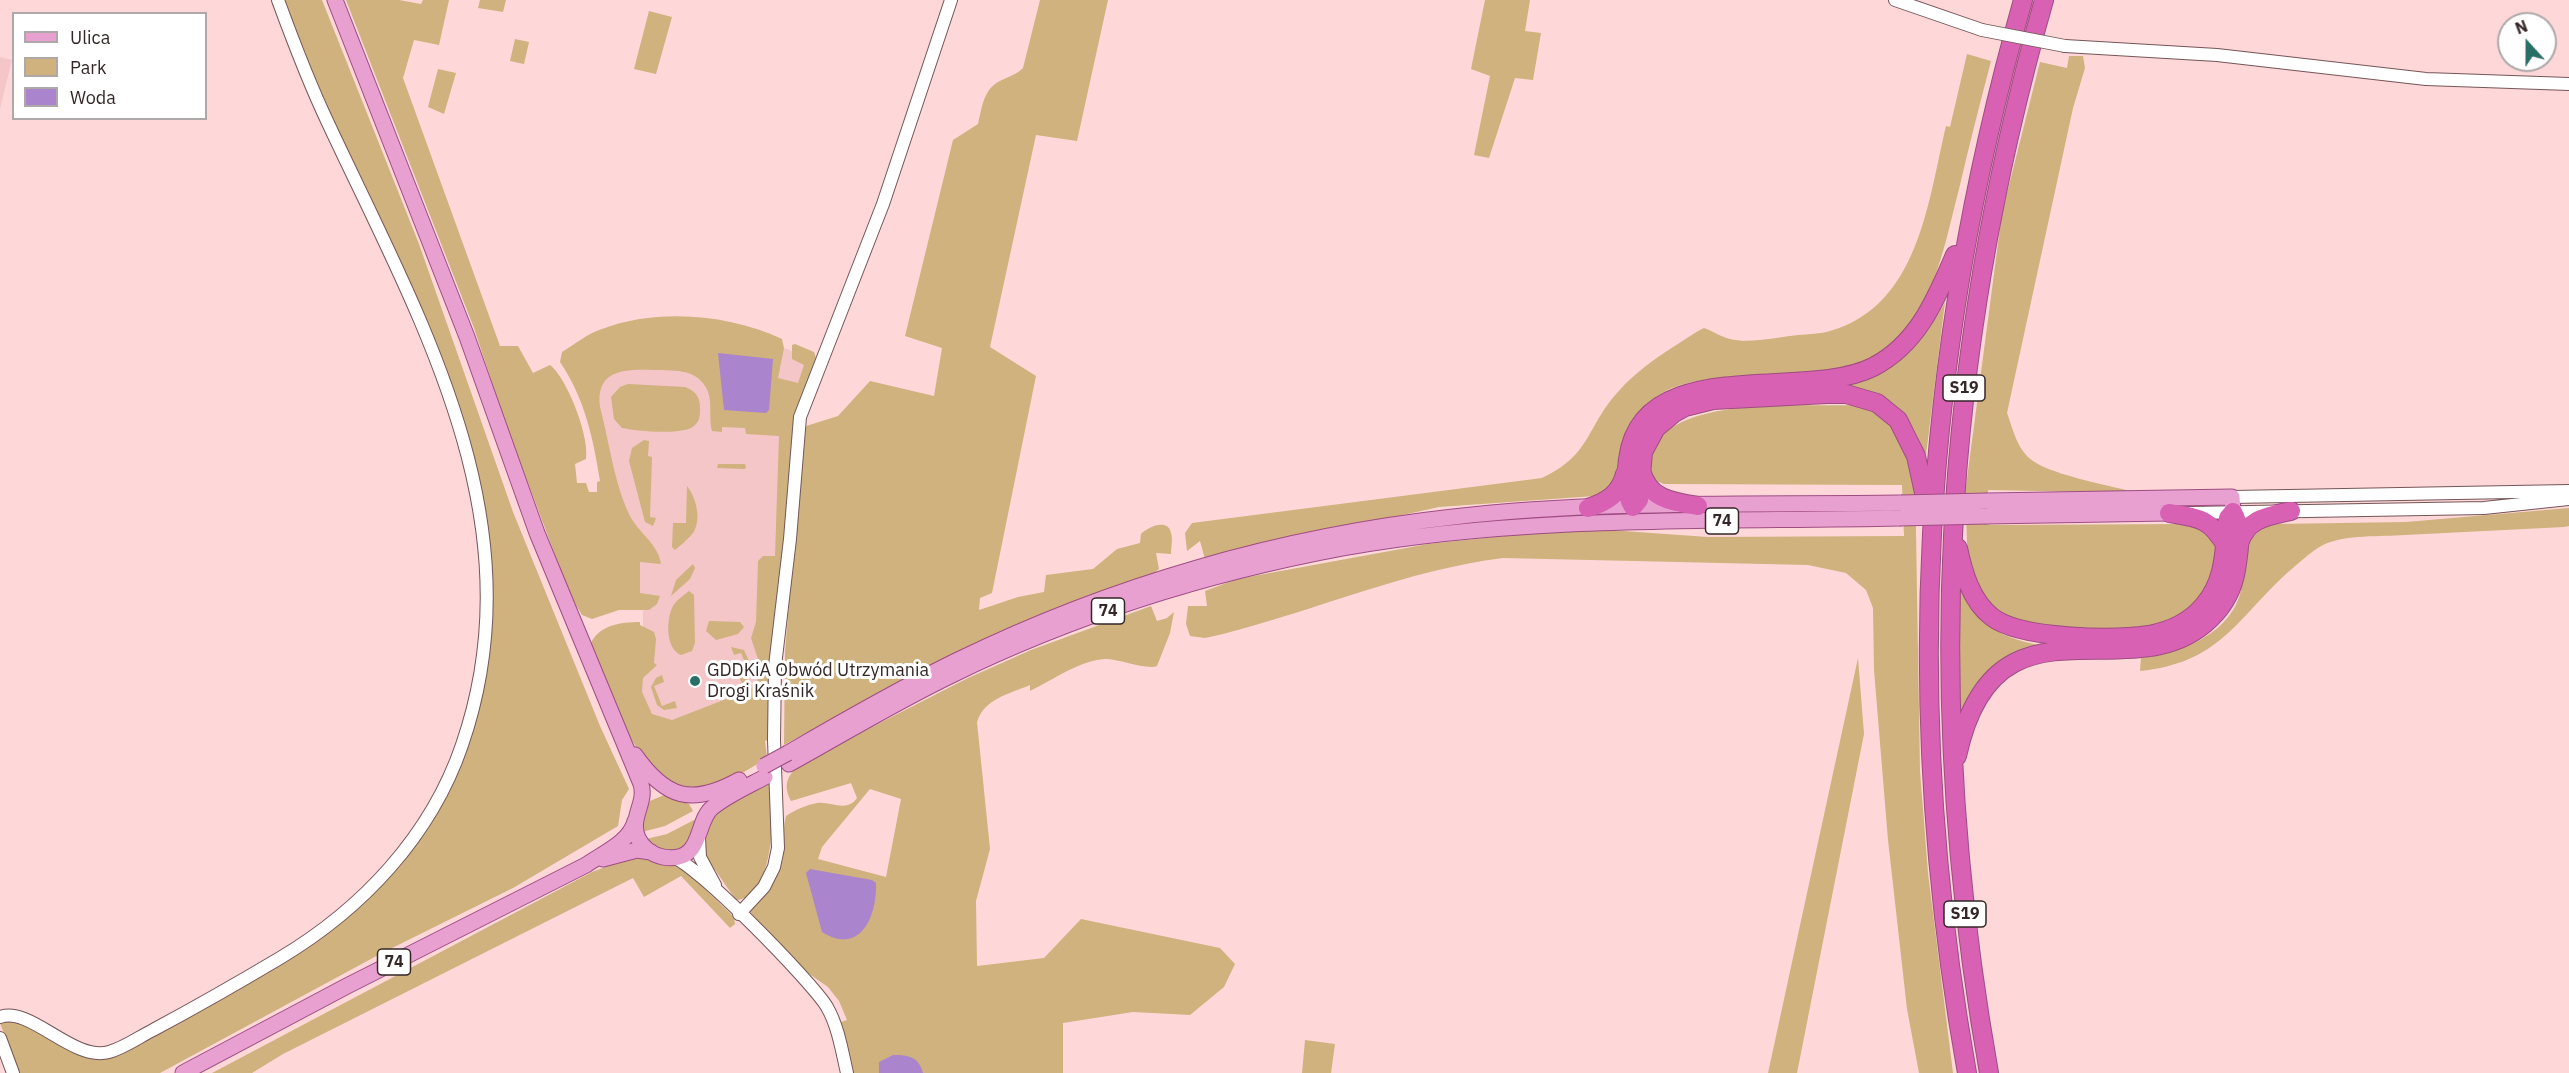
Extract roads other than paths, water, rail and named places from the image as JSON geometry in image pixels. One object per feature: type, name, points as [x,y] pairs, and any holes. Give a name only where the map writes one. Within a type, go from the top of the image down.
[{"type":"highway","name":"S19","points":[[1967,1073],[1941,894],[1932,791],[1928,638],[1930,549],[1945,372],[1969,222],[1987,138],[2023,0]]},
{"type":"highway","name":"S19","points":[[1989,1073],[1969,948],[1952,784],[1949,639],[1953,522],[1965,377],[1983,257],[2014,111],[2044,0]]},
{"type":"highway","points":[[1634,515],[1639,500],[1634,466],[1637,431],[1655,410],[1680,395],[1712,387],[1827,381],[1861,372],[1893,354],[1913,336],[1931,310],[1969,222]]},
{"type":"highway","points":[[1588,508],[1608,500],[1617,492],[1656,428],[1685,407],[1713,400],[1846,394],[1877,403],[1893,416],[1912,445],[1923,482],[1930,549]]},
{"type":"highway","points":[[1634,466],[1656,495],[1663,500],[1698,506]]},
{"type":"highway","points":[[1952,784],[1960,742],[1971,712],[1995,678],[2019,661],[2051,650],[2157,646],[2188,636],[2205,624],[2225,600],[2235,573],[2228,518],[2233,505]]},
{"type":"highway","points":[[1953,522],[1962,567],[1983,608],[1992,617],[2013,629],[2045,635],[2149,634],[2176,626],[2197,613],[2211,596],[2232,545],[2258,519],[2291,511]]},
{"type":"highway","points":[[2169,513],[2204,520],[2232,545]]},
{"type":"main road","points":[[335,0],[464,329],[541,544],[622,736],[642,789],[641,804]]},
{"type":"main road","name":"74","points":[[586,865],[631,851],[651,852],[670,857],[687,852],[701,832],[712,807],[765,772],[957,660],[1031,627],[1154,581],[1279,547],[1371,529],[1492,513],[1588,508],[1634,515],[2233,505]]},
{"type":"main road","name":"74","points":[[788,759],[922,690],[1007,650],[1072,623],[1181,587],[1281,561],[1410,538],[1545,525],[1698,506],[1900,510]]},
{"type":"main road","name":"74","points":[[1986,509],[2169,513]]},
{"type":"main road","points":[[622,736],[657,782],[679,792],[698,806],[701,832]]},
{"type":"main road","name":"74","points":[[183,1073],[347,986],[586,865],[622,840],[632,829],[641,804],[655,793],[679,792],[700,796],[714,793],[765,772]]},
{"type":"main road","points":[[635,821],[639,839],[651,852]]},
{"type":"street","points":[[0,1017],[14,1015],[91,1052],[107,1053],[178,1017],[293,950],[356,902],[414,837],[448,781],[473,710],[482,668],[489,592],[481,516],[462,432],[442,371],[372,213],[326,119],[278,0]]},
{"type":"street","points":[[739,914],[764,887],[774,867],[778,848],[774,740],[775,666],[800,417],[883,204],[951,0]]},
{"type":"street","points":[[1895,0],[1982,30],[2065,46],[2217,55],[2426,79],[2569,84]]},
{"type":"street","points":[[2169,513],[2233,505],[2569,491]]},
{"type":"street","points":[[2233,505],[2291,511],[2484,508],[2569,499]]},
{"type":"street","points":[[701,832],[700,857],[716,889]]},
{"type":"street","points":[[670,857],[684,862],[716,889],[822,998],[835,1026],[847,1073]]},
{"type":"street","points":[[0,1038],[13,1073]]},
{"type":"water","points":[[718,353],[773,359],[769,410],[766,413],[724,410]]},
{"type":"water","points":[[810,869],[872,880],[876,883],[876,896],[869,920],[856,936],[847,939],[835,938],[822,932],[806,873]]},
{"type":"water","points":[[893,1055],[916,1060],[923,1073],[879,1073],[879,1062]]},
{"type":"place","name":"GDDKiA Obwód Utrzymania Drogi Kraśnik","points":[[695,681]]}]
